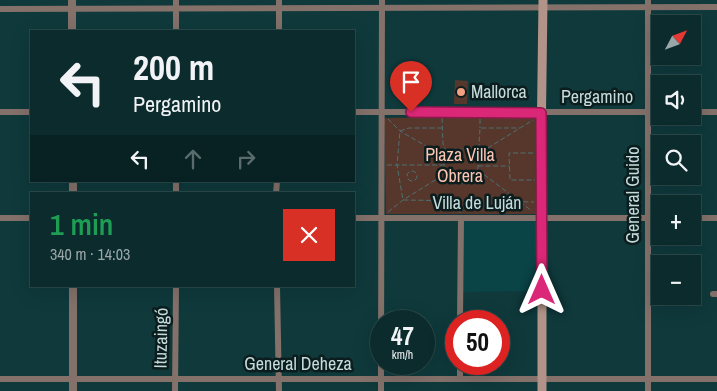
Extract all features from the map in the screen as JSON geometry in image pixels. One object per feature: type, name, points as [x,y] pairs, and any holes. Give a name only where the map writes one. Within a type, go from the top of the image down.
[{"type":"main road","points":[[542,391],[541,113],[543,4]]},
{"type":"street","points":[[176,0],[176,30]]},
{"type":"street","points":[[381,310],[380,112],[382,0]]},
{"type":"street","points":[[72,4],[72,30]]},
{"type":"street","points":[[0,8],[72,4],[176,8],[279,4],[382,8],[543,4],[648,4],[717,8]]},
{"type":"street","points":[[279,4],[279,30]]},
{"type":"street","name":"General Guido","points":[[648,4],[648,391]]},
{"type":"street","points":[[0,112],[30,112]]},
{"type":"street","name":"Pergamino","points":[[355,112],[648,112]]},
{"type":"street","points":[[701,112],[717,112]]},
{"type":"street","points":[[0,218],[30,218]]},
{"type":"street","name":"Villa de Luján","points":[[355,218],[651,218]]},
{"type":"street","points":[[460,310],[461,218]]},
{"type":"street","points":[[701,218],[717,218]]},
{"type":"street","points":[[73,287],[73,391]]},
{"type":"street","name":"Ituzaingó","points":[[175,391],[176,287]]},
{"type":"street","points":[[278,287],[279,391]]},
{"type":"street","points":[[381,375],[381,391]]},
{"type":"street","name":"General Deheza","points":[[0,379],[717,379]]},
{"type":"path","points":[[380,112],[400,131],[446,157]]},
{"type":"path","points":[[442,112],[443,144],[448,154]]},
{"type":"path","points":[[475,157],[467,150],[462,149],[457,149],[448,154],[444,165],[446,174],[453,181],[463,182],[472,178],[477,169],[475,157],[479,145],[480,113]]},
{"type":"path","points":[[475,157],[522,128],[541,113]]},
{"type":"path","points":[[400,131],[409,128],[442,128]]},
{"type":"path","points":[[480,128],[522,128]]},
{"type":"path","points":[[400,131],[397,165],[403,200]]},
{"type":"path","points":[[541,152],[509,153],[510,180],[541,180]]},
{"type":"path","points":[[380,165],[444,165]]},
{"type":"path","points":[[411,171],[416,174],[416,179],[409,181],[406,177],[411,171],[412,165]]},
{"type":"path","points":[[477,166],[509,166]]},
{"type":"path","points":[[477,169],[542,218]]},
{"type":"path","points":[[380,218],[403,200],[446,174]]},
{"type":"path","points":[[403,200],[541,202]]},
{"type":"path","points":[[459,201],[461,218]]},
{"type":"shaded area","points":[[463,220],[538,220],[538,291],[463,292]]},
{"type":"green space","name":"Mallorca","points":[[455,80],[468,81],[467,104],[454,104]]},
{"type":"green space","name":"Plaza Villa Obrera","points":[[535,116],[536,214],[386,214],[384,118]]},
{"type":"place","name":"Mallorca","points":[[461,92]]},
{"type":"route","points":[[411,112],[541,113],[542,290]]}]
